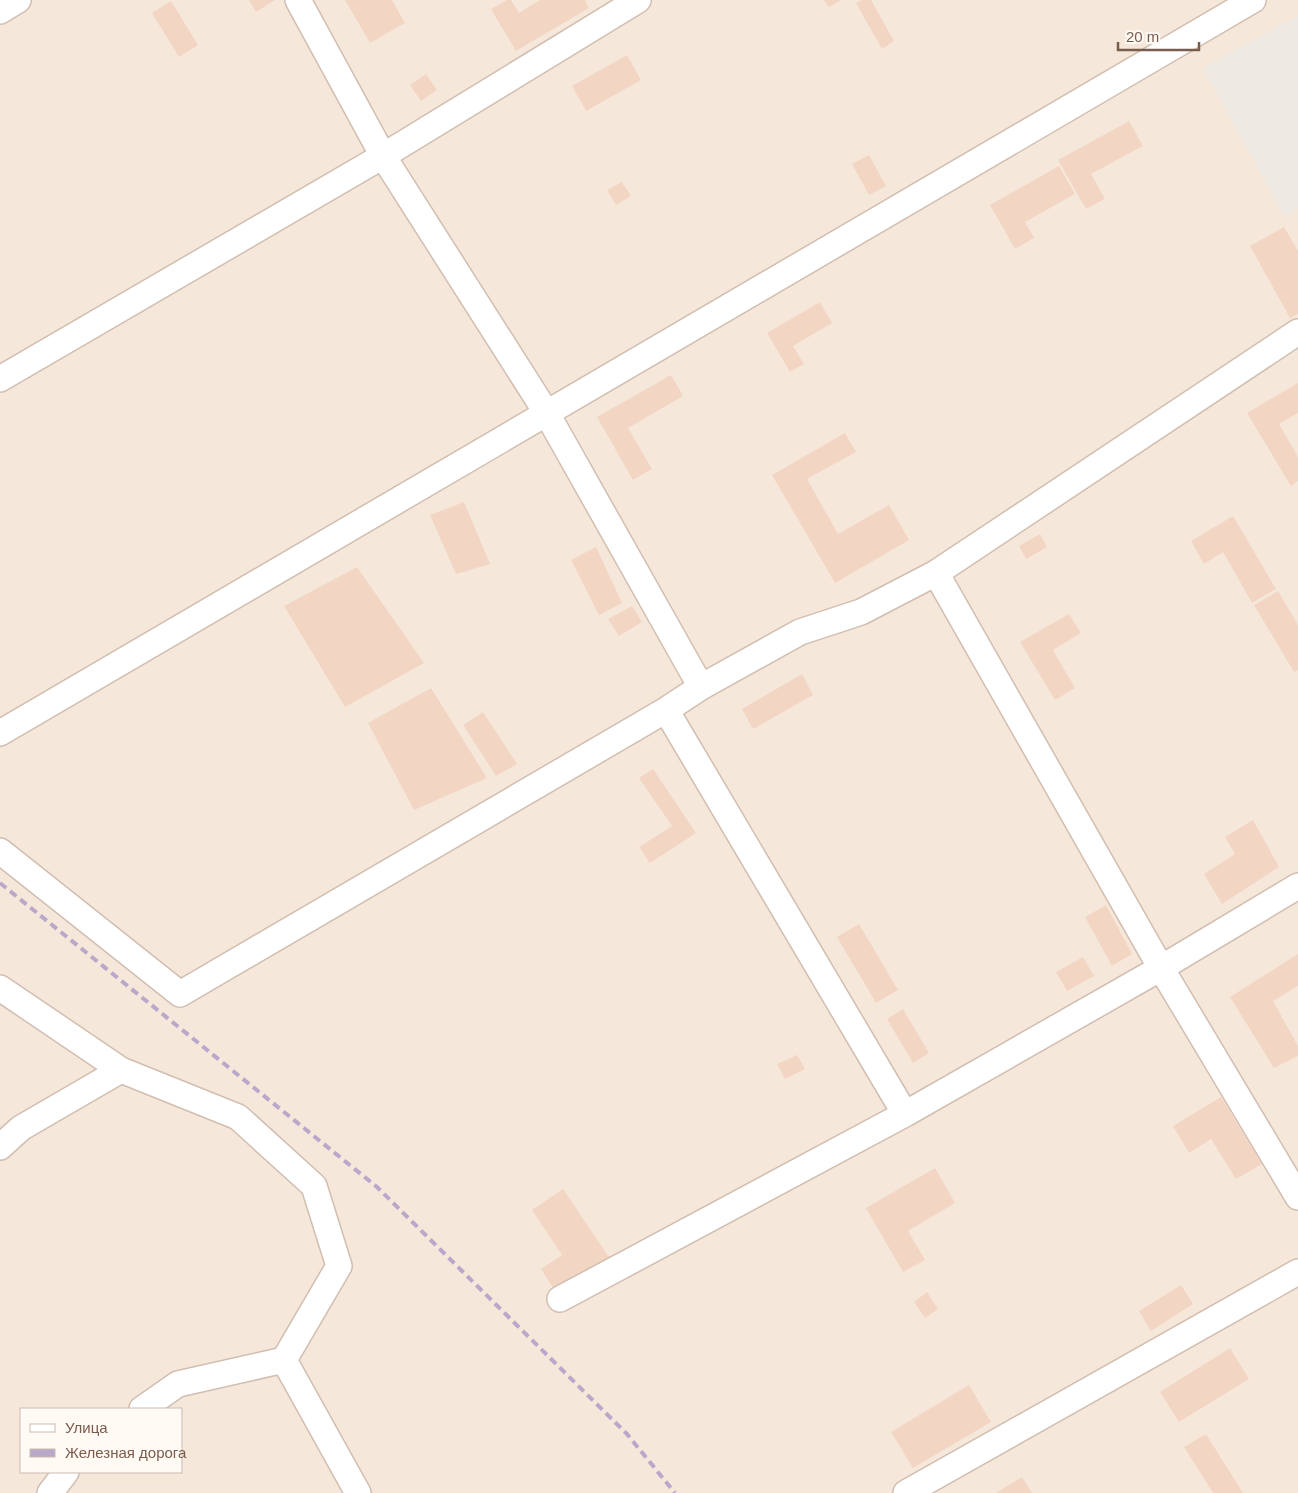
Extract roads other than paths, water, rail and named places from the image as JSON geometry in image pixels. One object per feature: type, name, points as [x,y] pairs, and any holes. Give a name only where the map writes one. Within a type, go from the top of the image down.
[{"type":"street","points":[[0,11],[18,0]]},
{"type":"street","points":[[298,0],[383,156],[546,412],[701,687]]},
{"type":"street","points":[[0,379],[383,156],[638,0]]},
{"type":"street","points":[[0,733],[1252,0]]},
{"type":"street","points":[[0,850],[180,994],[666,710],[701,687],[800,632],[861,612],[936,573],[1298,332]]},
{"type":"street","points":[[936,573],[1161,968],[1298,1197]]},
{"type":"street","points":[[666,710],[905,1114]]},
{"type":"street","points":[[560,1299],[905,1114],[1161,968],[1298,886]]},
{"type":"street","points":[[0,988],[122,1070],[238,1117],[314,1186],[339,1266],[284,1360],[178,1384],[143,1408]]},
{"type":"street","points":[[0,1146],[21,1128],[122,1070]]},
{"type":"street","points":[[906,1493],[1298,1272]]},
{"type":"street","points":[[284,1360],[358,1493]]},
{"type":"street","points":[[50,1493],[65,1473]]},
{"type":"railway","points":[[0,883],[377,1187],[627,1434],[675,1493]]}]
